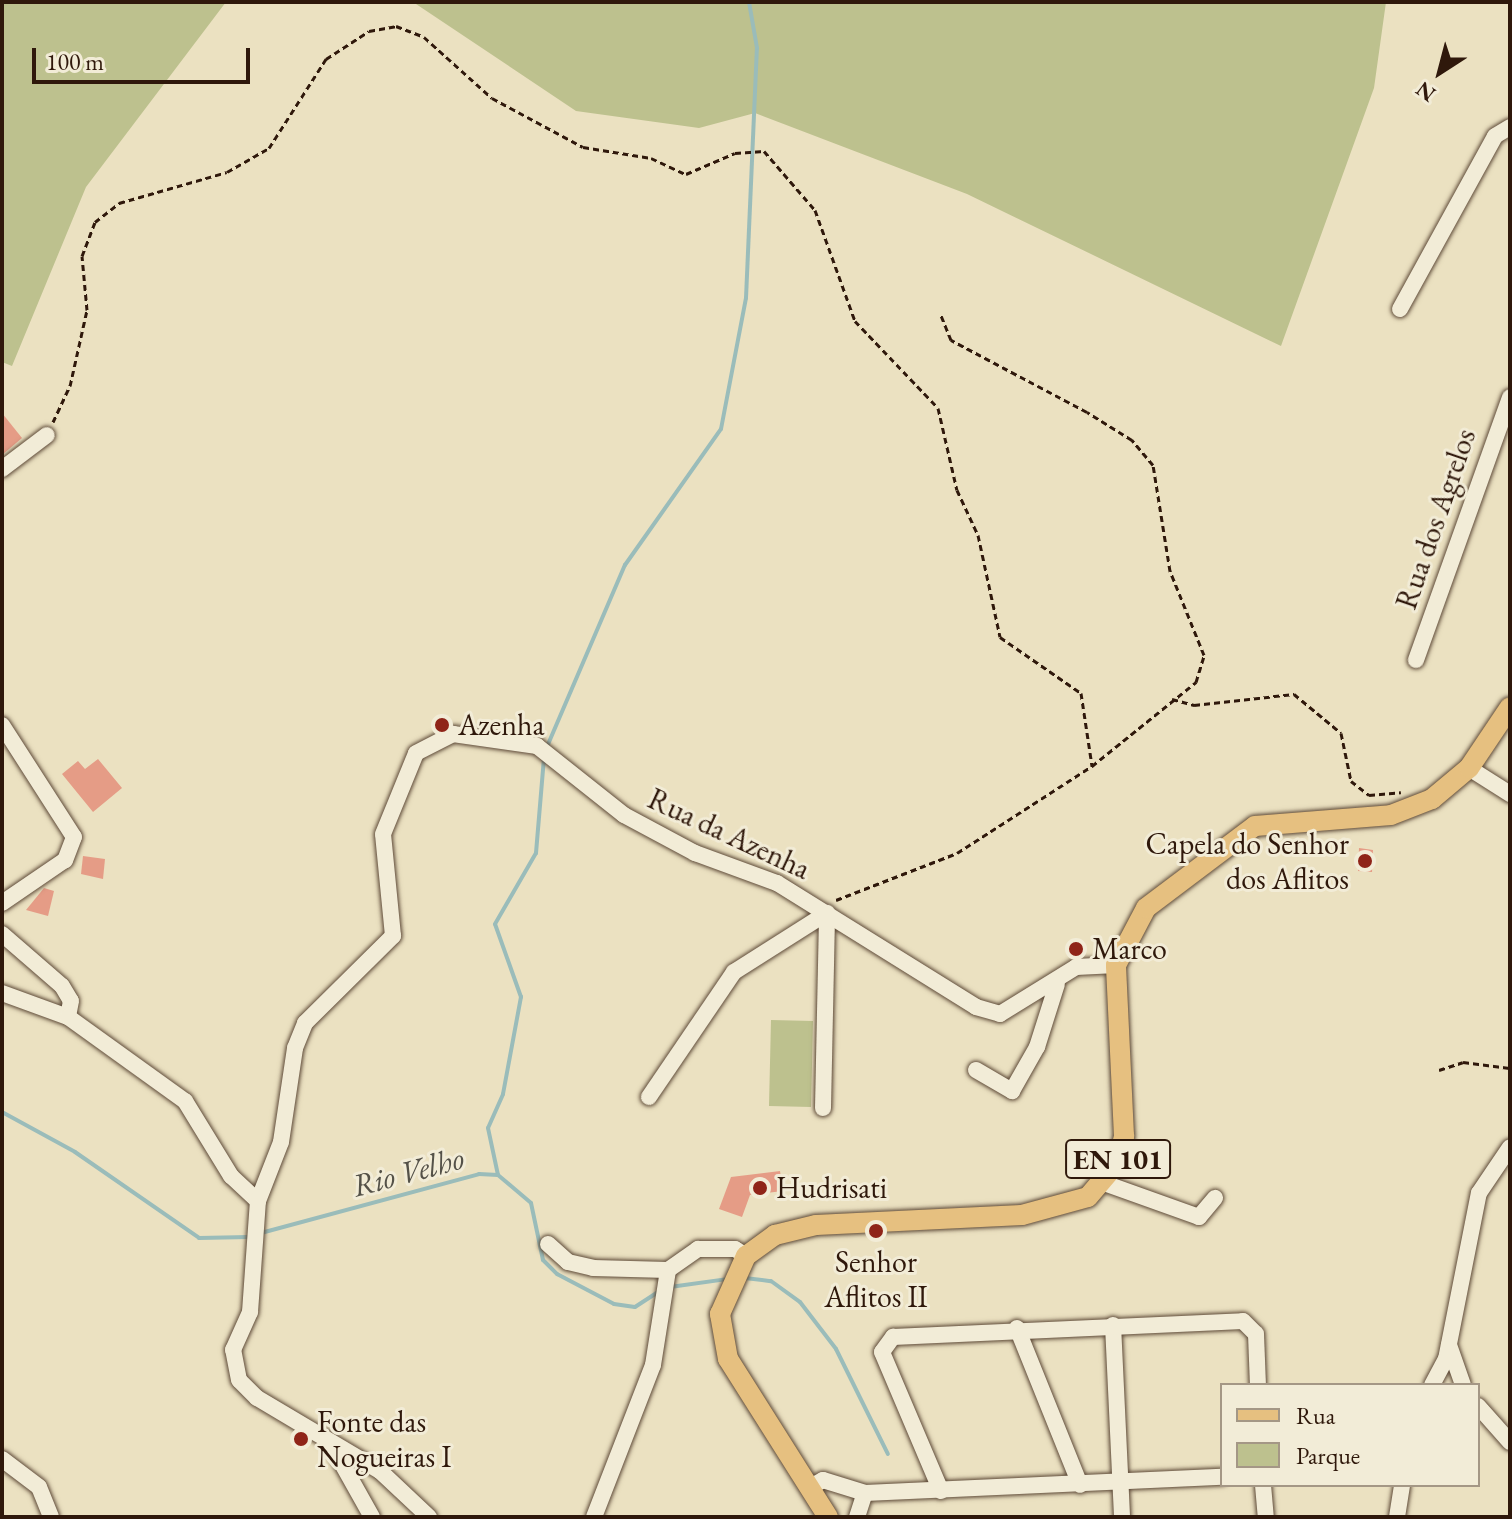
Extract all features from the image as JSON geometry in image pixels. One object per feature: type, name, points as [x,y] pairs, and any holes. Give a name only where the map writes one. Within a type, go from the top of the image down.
[{"type":"main road","points":[[1116,965],[1146,908],[1255,826],[1391,815],[1432,799],[1469,768],[1510,707]]},
{"type":"main road","name":"EN 101","points":[[746,1256],[790,1230],[1022,1215],[1088,1197],[1104,1183],[1124,1136],[1116,965]]},
{"type":"main road","points":[[746,1256],[723,1299],[721,1338],[736,1377],[828,1517]]},
{"type":"street","points":[[1400,309],[1495,136],[1510,127]]},
{"type":"street","name":"Rua dos Agrelos","points":[[1416,660],[1510,397]]},
{"type":"street","points":[[2,469],[47,435]]},
{"type":"street","points":[[2,725],[74,837],[65,860],[2,903]]},
{"type":"street","name":"Rua da Azenha","points":[[258,1201],[281,1142],[286,1082],[305,1023],[393,936],[383,834],[416,753],[432,744],[453,734],[537,746],[624,815],[827,913]]},
{"type":"street","points":[[1469,768],[1510,794]]},
{"type":"street","points":[[827,913],[976,1007],[1000,1014],[1057,984],[1076,967],[1116,965]]},
{"type":"street","points":[[649,1097],[734,972],[827,913]]},
{"type":"street","points":[[823,1108],[827,913]]},
{"type":"street","points":[[2,934],[62,986],[71,1001],[68,1017]]},
{"type":"street","points":[[976,1070],[1012,1091],[1037,1047],[1057,984]]},
{"type":"street","points":[[2,993],[68,1017],[185,1101],[231,1176],[258,1201],[257,1272],[233,1364],[257,1398],[380,1471],[429,1517]]},
{"type":"street","points":[[1433,1383],[1448,1342],[1469,1224],[1479,1193],[1510,1147]]},
{"type":"street","points":[[1104,1183],[1199,1217],[1215,1198]]},
{"type":"street","points":[[548,1244],[568,1262],[593,1268],[668,1270],[698,1249],[735,1249],[746,1256]]},
{"type":"street","points":[[594,1517],[653,1365],[668,1270]]},
{"type":"street","points":[[941,1491],[882,1352],[893,1337],[1017,1328],[1243,1321],[1256,1334],[1258,1383]]},
{"type":"street","points":[[1113,1325],[1122,1517]]},
{"type":"street","points":[[1017,1328],[1080,1485]]},
{"type":"street","points":[[1448,1342],[1462,1383]]},
{"type":"street","points":[[1480,1408],[1510,1442]]},
{"type":"street","points":[[328,1440],[372,1517]]},
{"type":"street","points":[[2,1459],[39,1487],[51,1517]]},
{"type":"street","points":[[809,1488],[841,1482],[865,1493],[941,1491],[1220,1477]]},
{"type":"street","points":[[1263,1487],[1266,1517]]},
{"type":"street","points":[[1397,1517],[1402,1487]]},
{"type":"street","points":[[858,1517],[865,1493]]},
{"type":"path","points":[[47,435],[70,386],[87,310],[82,256],[95,222],[119,203],[227,172],[269,148],[326,59],[369,31],[396,26],[424,37],[492,98],[583,147],[651,158],[686,174],[735,153],[764,151],[815,210],[855,321],[938,408],[957,490],[978,535],[1000,637],[1081,693],[1092,766]]},
{"type":"path","points":[[827,913],[840,894],[957,853],[1092,766],[1196,682],[1204,655],[1170,571],[1153,465],[1099,419],[951,340],[941,315]]},
{"type":"path","points":[[1172,699],[1194,705],[1294,694],[1341,733],[1351,781],[1369,795],[1416,790],[1432,799]]},
{"type":"path","points":[[1439,1070],[1463,1062],[1510,1068]]},
{"type":"green space","points":[[2,2],[226,2],[86,187],[12,366],[2,362]]},
{"type":"green space","points":[[413,2],[1386,2],[1374,88],[1281,346],[967,194],[755,113],[699,128],[576,111]]},
{"type":"green space","points":[[771,1020],[813,1021],[811,1107],[769,1106]]},
{"type":"building","points":[[2,413],[22,438],[2,455]]},
{"type":"building","points":[[98,759],[122,788],[93,812],[62,774],[78,761],[85,769]]},
{"type":"building","name":"Capela do Senhor dos Aflitos","points":[[1359,848],[1373,850],[1372,872],[1358,871]]},
{"type":"building","points":[[83,856],[105,859],[103,879],[81,874]]},
{"type":"building","points":[[44,888],[54,891],[48,916],[26,910]]},
{"type":"building","points":[[780,1171],[783,1191],[750,1195],[742,1217],[719,1209],[731,1177]]},
{"type":"waterway","points":[[546,749],[625,565],[721,429],[746,298],[757,48],[749,2]]},
{"type":"waterway","points":[[498,1175],[488,1128],[503,1094],[521,997],[495,924],[536,853],[544,758]]},
{"type":"waterway","name":"Rio Velho","points":[[2,1112],[75,1152],[199,1238],[249,1237]]},
{"type":"waterway","name":"Rio Velho","points":[[261,1233],[479,1174],[498,1175],[531,1203],[543,1260],[557,1274],[614,1304],[635,1307],[658,1292]]},
{"type":"waterway","name":"Rio Velho","points":[[745,1278],[771,1281],[800,1302],[836,1349],[888,1454]]},
{"type":"waterway","name":"Rio Velho","points":[[670,1287],[728,1279]]},
{"type":"place","name":"Azenha","points":[[442,725]]},
{"type":"place","name":"Capela do Senhor dos Aflitos","points":[[1365,861]]},
{"type":"place","name":"Marco","points":[[1076,949]]},
{"type":"place","name":"Hudrisati","points":[[760,1188]]},
{"type":"place","name":"Senhor Aflitos II","points":[[876,1231]]},
{"type":"place","name":"Fonte das Nogueiras I","points":[[301,1439]]}]
